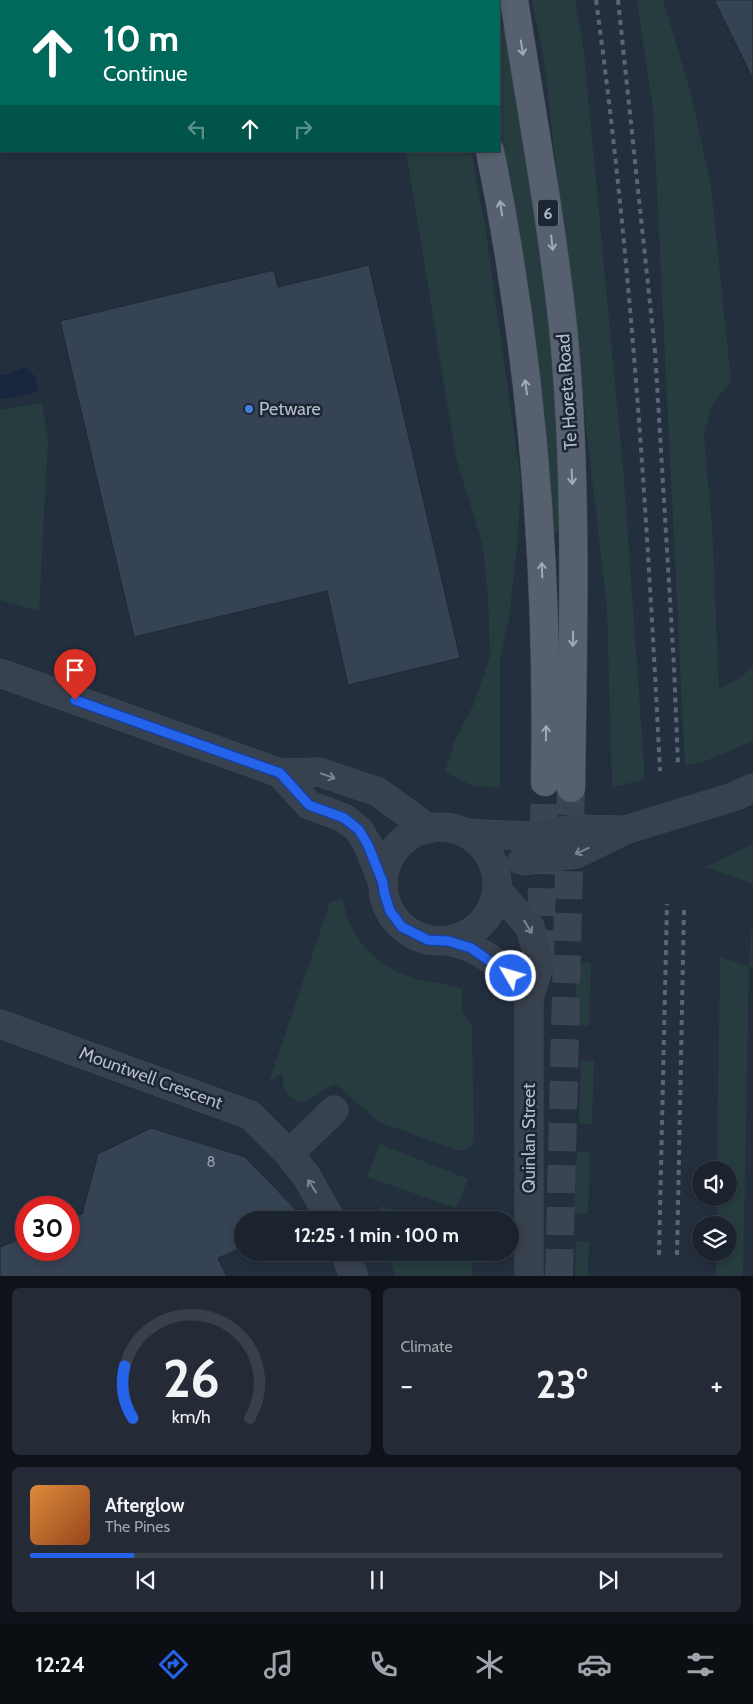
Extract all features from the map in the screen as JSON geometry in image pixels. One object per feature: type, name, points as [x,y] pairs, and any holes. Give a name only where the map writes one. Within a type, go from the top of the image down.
[{"type":"main road","name":"Te Horeta Road","points":[[490,152],[511,277],[533,435],[540,517],[546,694],[558,785],[575,533],[565,355],[551,231],[514,0]]},
{"type":"street","points":[[0,673],[280,773],[319,772],[378,792],[429,828]]},
{"type":"street","points":[[280,773],[309,805],[344,818],[359,830],[368,845],[383,883],[386,902],[402,927],[428,940],[448,941],[471,948],[498,964],[511,976],[529,999]]},
{"type":"street","points":[[383,883],[387,864],[397,848],[411,835],[429,828],[448,827],[523,849],[576,854],[626,830],[743,792]]},
{"type":"street","points":[[465,833],[486,850],[494,866],[497,887]]},
{"type":"street","points":[[448,941],[469,934],[491,910],[497,887],[523,849]]},
{"type":"street","name":"Quinlan Street","points":[[497,887],[530,927],[540,962],[529,999],[528,1276]]},
{"type":"street","name":"Mountwell Crescent","points":[[0,1024],[250,1116],[289,1154],[307,1177],[326,1211]]},
{"type":"street","points":[[289,1154],[334,1110]]},
{"type":"street","points":[[348,1261],[354,1276]]},
{"type":"green space","points":[[532,0],[575,0],[584,53],[624,480],[645,780],[612,787],[607,608],[544,61]]},
{"type":"green space","points":[[637,0],[663,0],[690,90],[711,186],[731,381],[712,405],[704,434],[712,526],[719,689],[737,680],[753,667],[753,741],[703,762],[685,766],[653,109]]},
{"type":"green space","points":[[500,20],[512,52],[543,232],[558,405],[563,531],[549,532],[500,152]]},
{"type":"green space","points":[[406,152],[471,152],[485,225],[521,483],[509,619],[500,657],[500,788],[472,786],[445,772],[455,740],[473,706],[490,657],[488,595],[482,542],[456,458]]},
{"type":"green space","points":[[42,403],[48,440],[39,611],[0,600],[0,410]]},
{"type":"green space","points":[[753,844],[753,884],[706,867]]},
{"type":"green space","points":[[342,899],[349,921],[358,938],[372,955],[381,962],[410,977],[452,985],[462,989],[462,1012],[472,1027],[474,1138],[471,1148],[459,1151],[379,1122],[337,1085],[330,1086],[310,1099],[299,1101],[287,1093],[282,1073],[269,1082],[330,902]]},
{"type":"green space","points":[[752,921],[753,968],[749,967],[743,1276],[716,1276],[716,1261],[737,1261],[737,1216],[717,1216],[717,1206],[737,1206],[737,1161],[717,1161],[720,957],[749,966]]},
{"type":"green space","points":[[577,963],[591,963],[589,1026],[575,1025]]},
{"type":"green space","points":[[581,1061],[594,1061],[592,1124],[579,1123]]},
{"type":"green space","points":[[380,1144],[468,1179],[456,1208],[367,1177]]},
{"type":"green space","points":[[577,1151],[590,1152],[588,1214],[574,1213]]},
{"type":"green space","points":[[381,1206],[396,1211],[378,1211]]},
{"type":"green space","points":[[576,1241],[589,1242],[588,1276],[575,1276]]},
{"type":"green space","points":[[390,1261],[472,1261],[472,1276],[395,1276]]},
{"type":"water","points":[[25,367],[36,377],[38,392],[0,399],[0,375],[5,375]]},
{"type":"building","points":[[714,0],[753,0],[753,79]]},
{"type":"building","points":[[369,265],[460,658],[348,685],[327,591],[134,637],[60,321],[274,270],[278,287]]},
{"type":"building","points":[[151,1128],[245,1157],[297,1211],[234,1211],[234,1251],[218,1258],[227,1276],[0,1276],[0,1247],[15,1241],[15,1261],[80,1261],[80,1215],[82,1214],[98,1154]]},
{"type":"tunnel","points":[[540,958],[545,782]]},
{"type":"tunnel","points":[[559,1276],[571,788]]},
{"type":"railway","points":[[596,0],[619,192],[628,288],[643,481],[660,771]]},
{"type":"railway","points":[[618,0],[655,351],[678,765]]},
{"type":"railway","points":[[659,1255],[667,904]]},
{"type":"railway","points":[[677,1255],[684,909]]},
{"type":"place","name":"Petware","points":[[249,409]]},
{"type":"route","points":[[75,700],[280,773],[309,805],[344,818],[359,830],[368,845],[383,883],[386,902],[395,920],[402,927],[410,933],[428,940],[460,943],[498,964],[511,976]]}]
